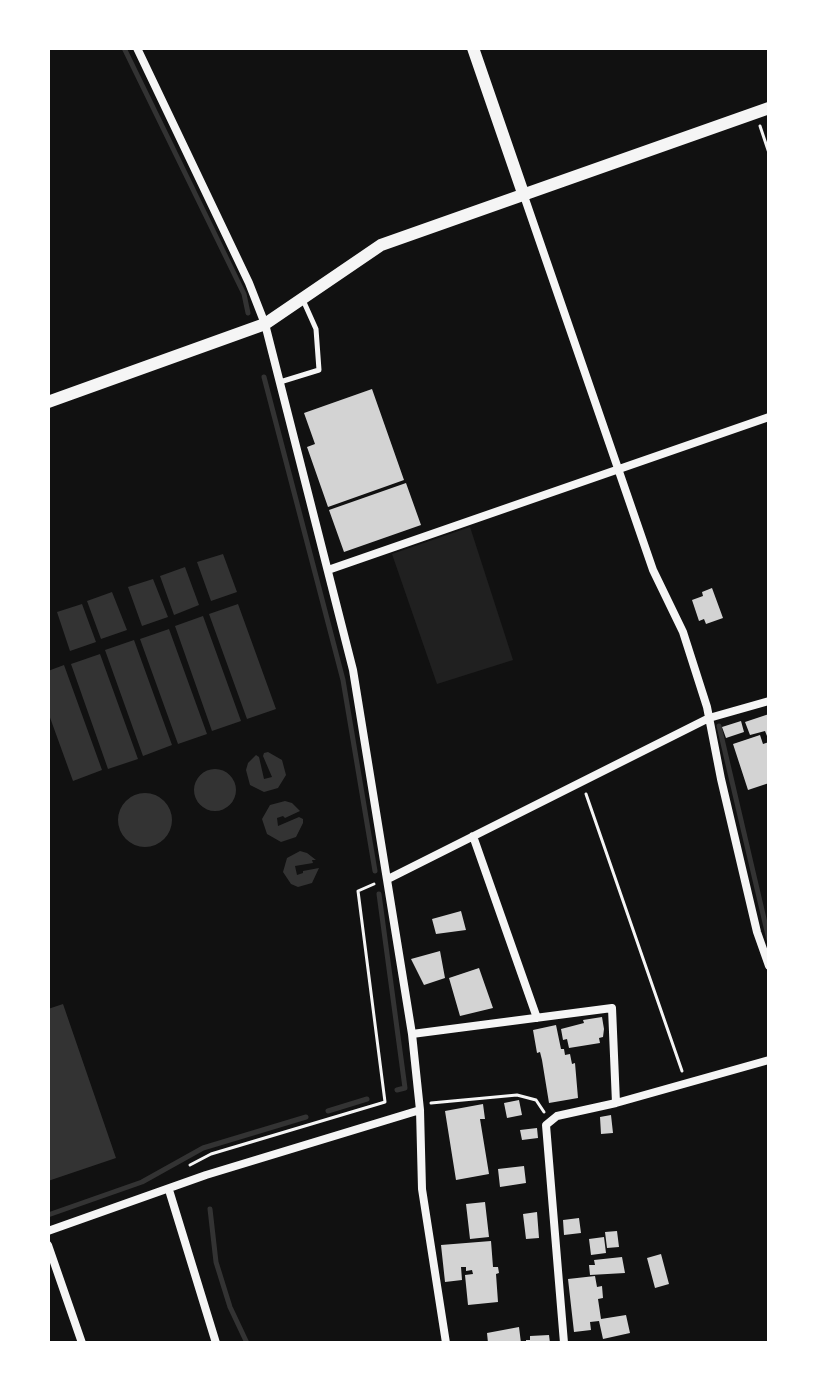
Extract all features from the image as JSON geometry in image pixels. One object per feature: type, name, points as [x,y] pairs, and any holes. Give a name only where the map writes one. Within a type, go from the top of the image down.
[{"type":"street","points":[[137,48],[249,283],[265,324],[353,670],[412,1034],[420,1107],[422,1189],[446,1343]]},
{"type":"street","points":[[473,48],[653,570],[683,632],[709,718],[753,917],[769,966]]},
{"type":"street","points":[[48,402],[265,324],[381,245],[769,108]]},
{"type":"street","points":[[328,570],[769,417]]},
{"type":"street","points":[[388,879],[709,718],[769,701]]},
{"type":"street","points":[[473,836],[537,1018]]},
{"type":"street","points":[[412,1034],[612,1008],[616,1103]]},
{"type":"street","points":[[564,1343],[546,1125],[557,1116],[616,1103],[769,1060]]},
{"type":"street","points":[[48,1231],[206,1175],[420,1107]]},
{"type":"street","points":[[169,1190],[216,1343]]},
{"type":"street","points":[[48,1245],[82,1343]]},
{"type":"lane","points":[[280,382],[319,370],[316,329],[302,299]]},
{"type":"path","points":[[755,113],[769,153]]},
{"type":"path","points":[[582,782],[685,1082]]},
{"type":"path","points":[[189,1166],[211,1154],[385,1102],[358,891],[388,879]]},
{"type":"path","points":[[420,1107],[517,1095],[536,1100],[550,1122]]},
{"type":"shaded area","points":[[470,527],[513,660],[437,684],[392,554]]},
{"type":"shaded area","points":[[223,554],[237,592],[211,601],[197,562]]},
{"type":"shaded area","points":[[185,567],[199,605],[174,615],[160,576]]},
{"type":"shaded area","points":[[153,579],[168,617],[142,626],[128,587]]},
{"type":"shaded area","points":[[112,592],[127,630],[101,639],[87,601]]},
{"type":"shaded area","points":[[82,604],[96,642],[70,651],[57,612]]},
{"type":"shaded area","points":[[238,604],[276,709],[247,719],[209,614]]},
{"type":"shaded area","points":[[203,616],[241,721],[212,731],[175,626]]},
{"type":"shaded area","points":[[169,629],[207,734],[178,744],[140,639]]},
{"type":"shaded area","points":[[134,640],[172,745],[143,756],[105,650]]},
{"type":"shaded area","points":[[100,654],[138,759],[108,769],[71,664]]},
{"type":"shaded area","points":[[64,665],[102,770],[73,781],[48,712],[48,671]]},
{"type":"shaded area","points":[[268,752],[282,760],[286,775],[278,788],[264,792],[250,785],[246,770],[256,755],[264,779],[272,777],[263,756]]},
{"type":"shaded area","points":[[215,769],[230,775],[236,790],[230,805],[215,811],[200,805],[194,790],[200,775]]},
{"type":"shaded area","points":[[145,793],[164,801],[172,820],[164,839],[145,847],[126,839],[118,820],[126,801]]},
{"type":"shaded area","points":[[285,801],[300,811],[277,818],[278,826],[299,817],[303,823],[296,837],[281,842],[267,834],[262,819],[270,805]]},
{"type":"shaded area","points":[[300,851],[316,860],[295,866],[297,875],[319,868],[312,883],[298,887],[291,884],[283,872],[287,858]]},
{"type":"shaded area","points":[[63,1004],[116,1158],[48,1181],[48,1009]]},
{"type":"building","points":[[372,389],[404,480],[328,507],[307,447],[315,444],[304,413]]},
{"type":"building","points":[[406,483],[421,525],[344,552],[329,510]]},
{"type":"building","points":[[712,588],[723,618],[706,624],[704,619],[699,621],[692,600]]},
{"type":"building","points":[[769,714],[769,741],[765,731],[750,735],[745,722]]},
{"type":"building","points":[[741,721],[744,732],[726,738],[722,727]]},
{"type":"building","points":[[760,735],[763,744],[769,742],[769,783],[748,790],[733,744]]},
{"type":"building","points":[[461,911],[466,930],[436,934],[432,919]]},
{"type":"building","points":[[440,951],[445,978],[424,985],[411,959]]},
{"type":"building","points":[[479,968],[493,1008],[460,1016],[449,978]]},
{"type":"building","points":[[602,1017],[604,1029],[600,1043],[569,1048],[567,1039],[563,1040],[561,1029],[584,1023],[583,1020]]},
{"type":"building","points":[[556,1025],[561,1049],[564,1049],[565,1055],[570,1054],[572,1064],[575,1063],[578,1098],[549,1103],[533,1030]]},
{"type":"building","points":[[519,1100],[522,1115],[507,1118],[504,1103]]},
{"type":"building","points":[[483,1104],[485,1119],[480,1119],[489,1174],[456,1180],[445,1111]]},
{"type":"building","points":[[611,1115],[613,1133],[601,1134],[600,1117]]},
{"type":"building","points":[[537,1128],[538,1138],[522,1140],[520,1130]]},
{"type":"building","points":[[524,1166],[526,1183],[500,1187],[498,1169]]},
{"type":"building","points":[[485,1202],[489,1237],[470,1239],[466,1204]]},
{"type":"building","points":[[537,1212],[539,1238],[526,1239],[523,1214]]},
{"type":"building","points":[[579,1218],[581,1233],[564,1235],[563,1220]]},
{"type":"building","points":[[617,1231],[619,1247],[607,1248],[605,1232]]},
{"type":"building","points":[[604,1237],[606,1253],[591,1255],[589,1239]]},
{"type":"building","points":[[491,1241],[493,1267],[498,1267],[499,1273],[496,1274],[498,1302],[468,1305],[465,1275],[473,1274],[472,1270],[466,1271],[466,1267],[461,1267],[462,1280],[445,1282],[441,1245]]},
{"type":"building","points":[[661,1254],[669,1284],[655,1288],[647,1258]]},
{"type":"building","points":[[622,1257],[625,1273],[590,1275],[589,1265],[595,1265],[594,1260]]},
{"type":"building","points":[[595,1276],[597,1287],[602,1286],[603,1298],[598,1299],[601,1319],[626,1315],[630,1333],[603,1339],[599,1321],[590,1322],[591,1330],[574,1332],[568,1279]]},
{"type":"building","points":[[519,1327],[521,1343],[488,1343],[487,1333]]},
{"type":"building","points":[[549,1335],[550,1343],[526,1343],[530,1336]]},
{"type":"waterway","points":[[124,48],[244,294],[248,313]]},
{"type":"waterway","points":[[264,377],[343,680],[375,871]]},
{"type":"waterway","points":[[719,726],[769,940]]},
{"type":"waterway","points":[[379,894],[405,1088],[397,1090]]},
{"type":"waterway","points":[[328,1111],[367,1099]]},
{"type":"waterway","points":[[48,1215],[142,1182],[203,1148],[306,1117]]},
{"type":"waterway","points":[[210,1209],[216,1262],[230,1307],[247,1343]]}]
